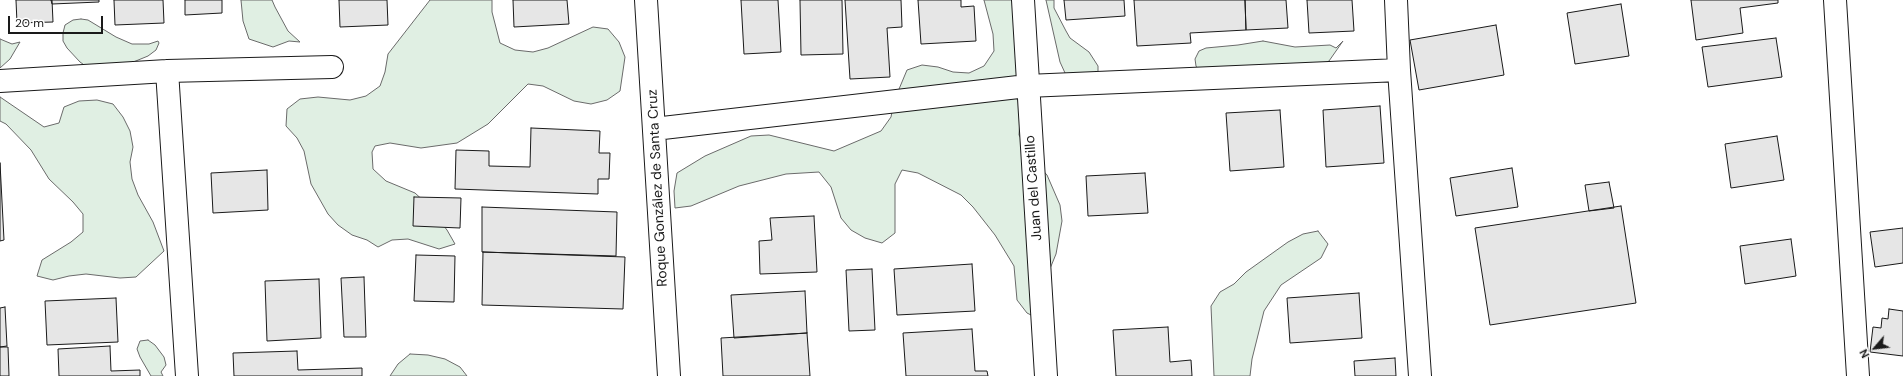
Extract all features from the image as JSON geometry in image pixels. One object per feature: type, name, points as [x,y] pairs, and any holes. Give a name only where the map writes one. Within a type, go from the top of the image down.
[{"type":"street","name":"Roque González de Santa Cruz","points":[[646,0],[669,376]]},
{"type":"street","name":"Juan del Castillo","points":[[1023,0],[1027,86],[1046,376]]},
{"type":"street","points":[[1396,0],[1399,70],[1420,376]]},
{"type":"street","points":[[1835,0],[1858,376]]},
{"type":"street","points":[[0,82],[168,71],[332,67]]},
{"type":"street","points":[[654,129],[1027,86],[1399,70]]},
{"type":"street","points":[[168,71],[187,376]]},
{"type":"green space","points":[[241,0],[272,0],[288,31],[300,42],[289,41],[273,47],[249,39],[243,21]]},
{"type":"green space","points":[[430,0],[492,0],[492,12],[500,43],[515,50],[533,52],[548,48],[593,27],[608,29],[619,42],[625,57],[620,91],[607,100],[591,104],[574,101],[543,86],[528,84],[488,124],[457,143],[421,148],[390,143],[375,146],[372,152],[373,169],[386,181],[415,193],[427,204],[447,230],[455,244],[439,249],[408,239],[392,240],[378,247],[367,240],[352,235],[338,225],[328,214],[311,184],[304,151],[297,138],[286,126],[287,109],[300,99],[318,97],[350,100],[366,96],[380,86],[385,72],[388,54]]},
{"type":"green space","points":[[984,0],[1019,0],[1024,56],[1019,135],[1035,162],[1047,175],[1060,205],[1062,221],[1056,254],[1031,315],[1027,313],[1017,300],[1014,266],[995,235],[973,207],[961,195],[918,173],[902,170],[895,184],[895,233],[882,243],[865,238],[851,230],[841,218],[831,187],[819,172],[786,174],[739,186],[691,206],[675,208],[674,191],[677,173],[705,156],[751,136],[769,135],[834,151],[881,131],[891,117],[894,101],[907,70],[922,65],[938,67],[953,72],[969,73],[984,66],[994,51],[993,34]]},
{"type":"green space","points":[[1046,0],[1054,0],[1054,8],[1070,38],[1089,52],[1098,66],[1098,74],[1071,86],[1060,62]]},
{"type":"green space","points":[[73,20],[88,20],[116,37],[132,44],[149,44],[158,41],[159,43],[156,50],[148,56],[126,65],[87,67],[67,48],[63,41],[65,25]]},
{"type":"green space","points":[[0,39],[12,44],[20,42],[10,59],[0,68]]},
{"type":"green space","points":[[1263,41],[1295,47],[1330,45],[1336,48],[1343,41],[1329,61],[1315,69],[1201,75],[1196,66],[1195,59],[1199,51],[1206,48]]},
{"type":"green space","points":[[0,97],[44,127],[59,123],[64,107],[79,101],[97,100],[113,104],[123,117],[130,131],[133,147],[130,162],[132,179],[138,195],[153,222],[164,251],[136,277],[120,278],[86,274],[53,280],[37,276],[42,260],[71,242],[83,232],[83,214],[49,179],[31,150],[6,124],[0,121]]},
{"type":"green space","points":[[1318,231],[1328,244],[1321,258],[1281,285],[1264,311],[1252,359],[1250,376],[1214,376],[1211,306],[1220,292],[1234,284],[1246,272],[1288,242],[1303,234]]},
{"type":"green space","points":[[148,340],[155,345],[164,357],[166,365],[161,372],[163,376],[151,376],[140,357],[137,349],[140,341]]},
{"type":"green space","points":[[410,354],[428,355],[445,359],[460,367],[467,376],[390,376],[398,364]]},
{"type":"building","points":[[16,0],[52,0],[53,22],[17,23]]},
{"type":"building","points":[[51,0],[99,0],[99,2],[52,4]]},
{"type":"building","points":[[114,0],[163,0],[164,23],[115,25]]},
{"type":"building","points":[[185,0],[222,0],[222,13],[185,15]]},
{"type":"building","points":[[339,0],[387,0],[388,25],[340,27]]},
{"type":"building","points":[[513,0],[567,0],[569,24],[514,27]]},
{"type":"building","points":[[741,0],[778,0],[781,52],[744,54]]},
{"type":"building","points":[[800,0],[842,0],[843,54],[801,55]]},
{"type":"building","points":[[845,0],[901,0],[902,27],[887,28],[890,77],[850,79]]},
{"type":"building","points":[[918,0],[961,0],[961,7],[974,6],[976,41],[921,44]]},
{"type":"building","points":[[1064,0],[1124,0],[1125,16],[1066,20]]},
{"type":"building","points":[[1134,0],[1245,0],[1246,30],[1190,33],[1191,43],[1137,46]]},
{"type":"building","points":[[1245,0],[1286,0],[1288,28],[1246,30]]},
{"type":"building","points":[[1307,0],[1352,0],[1354,31],[1309,33]]},
{"type":"building","points":[[1691,0],[1778,0],[1778,3],[1740,8],[1743,33],[1696,40]]},
{"type":"building","points":[[1621,4],[1629,56],[1575,64],[1567,13]]},
{"type":"building","points":[[1496,25],[1504,75],[1419,90],[1410,40]]},
{"type":"building","points":[[1776,38],[1782,77],[1708,87],[1702,47]]},
{"type":"building","points":[[1380,106],[1384,163],[1326,167],[1323,110]]},
{"type":"building","points":[[1280,110],[1284,167],[1230,171],[1226,113]]},
{"type":"building","points":[[531,128],[600,131],[599,153],[610,153],[609,179],[598,179],[598,194],[455,189],[456,150],[489,151],[489,166],[530,167]]},
{"type":"building","points":[[1777,136],[1784,180],[1731,188],[1725,144]]},
{"type":"building","points":[[0,163],[4,240],[0,241]]},
{"type":"building","points":[[1512,168],[1518,207],[1456,216],[1450,178]]},
{"type":"building","points":[[267,170],[268,210],[213,213],[211,173]]},
{"type":"building","points":[[1145,173],[1148,213],[1088,216],[1086,176]]},
{"type":"building","points":[[1609,182],[1614,208],[1589,211],[1585,185]]},
{"type":"building","points":[[414,197],[461,198],[460,228],[413,226]]},
{"type":"building","points":[[1621,206],[1636,303],[1490,325],[1475,228]]},
{"type":"building","points":[[482,207],[617,212],[616,256],[482,252]]},
{"type":"building","points":[[814,216],[817,272],[760,274],[759,241],[772,240],[770,218]]},
{"type":"building","points":[[1903,228],[1903,263],[1875,267],[1870,232]]},
{"type":"building","points":[[1791,239],[1796,276],[1745,284],[1740,246]]},
{"type":"building","points":[[483,252],[625,257],[623,309],[482,305]]},
{"type":"building","points":[[416,255],[455,256],[454,302],[414,301]]},
{"type":"building","points":[[972,264],[975,311],[897,315],[894,269]]},
{"type":"building","points":[[872,269],[875,330],[849,331],[846,270]]},
{"type":"building","points":[[364,277],[366,337],[344,337],[341,278]]},
{"type":"building","points":[[319,279],[321,338],[267,341],[265,281]]},
{"type":"building","points":[[805,291],[807,333],[734,338],[731,295]]},
{"type":"building","points":[[1359,293],[1362,338],[1290,343],[1287,298]]},
{"type":"building","points":[[116,298],[118,342],[47,345],[45,301]]},
{"type":"building","points":[[5,307],[7,346],[0,347],[0,308]]},
{"type":"building","points":[[1889,309],[1903,311],[1903,356],[1870,352],[1873,327],[1881,328],[1882,318],[1888,319]]},
{"type":"building","points":[[1168,327],[1170,362],[1191,360],[1192,376],[1116,376],[1113,330]]},
{"type":"building","points":[[972,329],[975,371],[987,371],[988,376],[906,376],[903,333]]},
{"type":"building","points":[[807,333],[810,376],[723,376],[721,338]]},
{"type":"building","points":[[110,346],[111,371],[140,370],[140,376],[59,376],[58,349]]},
{"type":"building","points":[[0,347],[8,347],[9,376],[0,376]]},
{"type":"building","points":[[297,351],[298,370],[362,368],[362,376],[234,376],[233,353]]},
{"type":"building","points":[[1395,358],[1396,376],[1355,376],[1354,361]]}]
